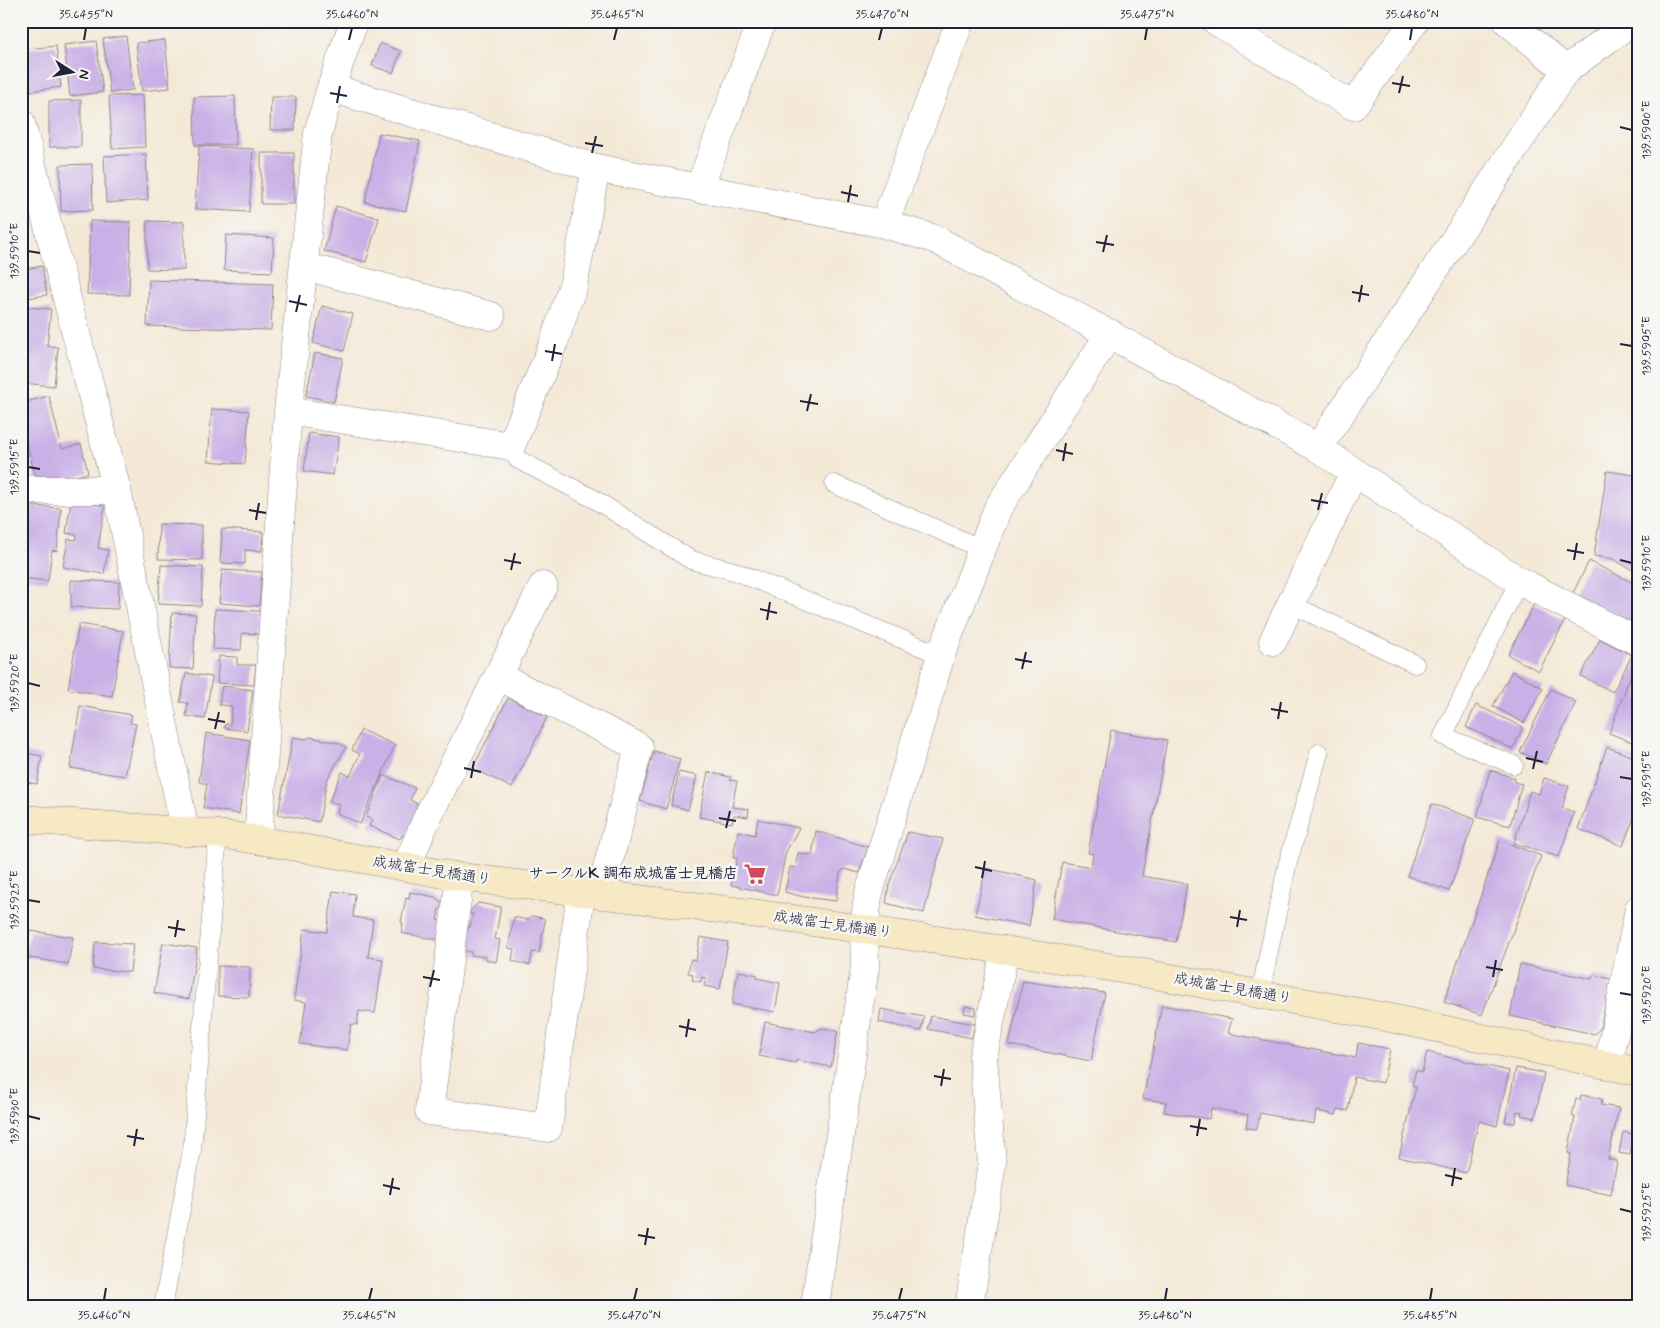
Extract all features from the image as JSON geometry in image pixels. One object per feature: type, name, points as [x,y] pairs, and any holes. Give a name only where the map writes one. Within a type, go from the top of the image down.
[{"type":"street","points":[[258,840],[288,411],[318,132],[354,21]]},
{"type":"street","points":[[699,189],[762,21]]},
{"type":"street","points":[[884,224],[960,21]]},
{"type":"street","points":[[1216,21],[1353,106],[1415,21]]},
{"type":"street","points":[[1507,21],[1566,70]]},
{"type":"street","points":[[1318,448],[1566,70],[1632,21]]},
{"type":"street","points":[[331,88],[596,168],[884,224],[934,239],[1110,333],[1318,448],[1519,581],[1639,642]]},
{"type":"street","points":[[21,122],[117,490],[184,832]]},
{"type":"street","points":[[288,411],[511,446],[554,342],[574,282],[596,168]]},
{"type":"street","points":[[304,266],[491,316]]},
{"type":"street","points":[[815,1307],[865,966],[864,930],[868,896],[941,655],[998,508],[1110,333]]},
{"type":"street","points":[[1273,641],[1354,472]]},
{"type":"street","points":[[21,490],[117,490]]},
{"type":"street","points":[[406,867],[428,816],[543,586]]},
{"type":"street","points":[[460,876],[429,1111],[548,1128],[590,894],[639,747],[498,676]]},
{"type":"street","name":"成城富士見橋通り","points":[[21,819],[218,834],[460,876],[758,914],[1005,950],[1386,1018],[1639,1072]]},
{"type":"street","points":[[1608,1065],[1639,909]]},
{"type":"street","points":[[968,1307],[992,1163],[983,1056],[1005,950]]},
{"type":"lane","points":[[511,446],[517,460],[594,499],[691,560],[734,571],[941,655]]},
{"type":"lane","points":[[834,484],[982,549]]},
{"type":"lane","points":[[1514,765],[1444,736],[1519,581]]},
{"type":"lane","points":[[1290,604],[1414,664]]},
{"type":"lane","points":[[1260,994],[1287,866],[1319,753]]},
{"type":"lane","points":[[162,1307],[192,1150],[218,834]]},
{"type":"building","points":[[126,36],[133,90],[110,93],[103,39]]},
{"type":"building","points":[[165,40],[170,88],[142,91],[136,43]]},
{"type":"building","points":[[96,41],[103,92],[70,96],[64,45]]},
{"type":"building","points":[[380,43],[401,51],[393,73],[372,66]]},
{"type":"building","points":[[56,46],[61,87],[31,91],[26,49]]},
{"type":"building","points":[[143,95],[145,147],[112,149],[109,96]]},
{"type":"building","points":[[235,96],[236,145],[195,145],[194,97]]},
{"type":"building","points":[[271,97],[296,97],[295,130],[270,130]]},
{"type":"building","points":[[81,100],[81,147],[49,147],[49,101]]},
{"type":"building","points":[[379,133],[420,141],[406,211],[365,202]]},
{"type":"building","points":[[199,146],[253,149],[249,212],[195,209]]},
{"type":"building","points":[[261,153],[294,153],[294,204],[261,204]]},
{"type":"building","points":[[146,154],[148,200],[106,203],[104,156]]},
{"type":"building","points":[[92,164],[93,210],[61,211],[60,165]]},
{"type":"building","points":[[336,206],[379,218],[366,262],[324,251]]},
{"type":"building","points":[[90,221],[131,222],[129,295],[87,294]]},
{"type":"building","points":[[147,221],[184,222],[184,270],[147,269]]},
{"type":"building","points":[[21,229],[23,229],[25,253],[21,253]]},
{"type":"building","points":[[226,235],[274,238],[272,272],[224,270]]},
{"type":"building","points":[[21,258],[23,258],[25,269],[42,266],[47,295],[21,299]]},
{"type":"building","points":[[149,280],[273,284],[271,330],[147,326]]},
{"type":"building","points":[[322,306],[353,314],[344,351],[313,343]]},
{"type":"building","points":[[27,307],[51,309],[47,346],[58,347],[54,386],[21,383],[21,360]]},
{"type":"building","points":[[315,353],[343,358],[334,402],[306,396]]},
{"type":"building","points":[[49,396],[62,449],[81,444],[88,473],[38,486],[21,422],[21,403]]},
{"type":"building","points":[[212,409],[249,411],[245,464],[208,461]]},
{"type":"building","points":[[309,433],[339,437],[333,475],[304,471]]},
{"type":"building","points":[[1637,460],[1639,461],[1639,572],[1613,559],[1594,556],[1607,471],[1634,475]]},
{"type":"building","points":[[71,500],[105,506],[98,548],[108,550],[104,574],[63,567],[68,539],[76,540],[77,535],[66,533]]},
{"type":"building","points":[[21,505],[61,508],[57,551],[52,550],[48,581],[21,578]]},
{"type":"building","points":[[159,524],[202,525],[202,560],[158,559]]},
{"type":"building","points":[[222,529],[263,532],[262,551],[245,550],[245,564],[220,563]]},
{"type":"building","points":[[1589,561],[1639,586],[1639,612],[1631,628],[1571,597]]},
{"type":"building","points":[[161,565],[203,567],[201,606],[158,604]]},
{"type":"building","points":[[222,570],[262,572],[259,606],[219,603]]},
{"type":"building","points":[[71,580],[119,582],[118,609],[71,607]]},
{"type":"building","points":[[1534,604],[1565,620],[1539,671],[1508,655]]},
{"type":"building","points":[[215,609],[260,611],[259,634],[242,633],[241,650],[213,649]]},
{"type":"building","points":[[172,613],[196,614],[193,669],[169,668]]},
{"type":"building","points":[[79,624],[123,631],[112,696],[68,689]]},
{"type":"building","points":[[1600,639],[1632,655],[1613,692],[1581,676]]},
{"type":"building","points":[[219,656],[237,657],[237,665],[256,665],[254,685],[217,683]]},
{"type":"building","points":[[1636,661],[1639,663],[1639,745],[1609,733]]},
{"type":"building","points":[[1512,671],[1543,688],[1524,723],[1493,706]]},
{"type":"building","points":[[186,673],[212,677],[205,719],[186,716],[188,703],[180,702]]},
{"type":"building","points":[[222,686],[253,690],[247,731],[224,728],[225,724],[230,724],[232,706],[219,705]]},
{"type":"building","points":[[1551,689],[1576,702],[1546,764],[1520,752]]},
{"type":"building","points":[[508,698],[547,717],[512,788],[473,768]]},
{"type":"building","points":[[1476,705],[1523,727],[1513,749],[1466,727]]},
{"type":"building","points":[[80,706],[132,715],[130,723],[136,724],[125,776],[70,768]]},
{"type":"building","points":[[361,730],[395,745],[360,824],[337,813],[339,804],[329,802],[342,772],[350,776],[360,754],[352,750]]},
{"type":"building","points":[[1111,730],[1167,740],[1142,876],[1187,884],[1176,942],[1052,919],[1062,862],[1091,867],[1093,854],[1088,853]]},
{"type":"building","points":[[206,733],[250,740],[239,814],[203,808],[207,784],[199,782]]},
{"type":"building","points":[[293,737],[306,739],[310,737],[339,743],[346,747],[327,780],[319,822],[278,814]]},
{"type":"building","points":[[1607,747],[1639,759],[1639,804],[1623,846],[1578,829]]},
{"type":"building","points":[[654,751],[680,759],[666,809],[640,801]]},
{"type":"building","points":[[25,753],[42,756],[37,784],[22,781],[23,775],[21,774]]},
{"type":"building","points":[[1490,770],[1515,778],[1514,782],[1522,784],[1510,826],[1477,817]]},
{"type":"building","points":[[679,772],[697,776],[688,810],[671,805]]},
{"type":"building","points":[[708,772],[731,777],[730,780],[737,781],[732,807],[749,809],[748,817],[734,815],[732,823],[699,817]]},
{"type":"building","points":[[383,775],[415,788],[410,800],[420,805],[406,837],[402,835],[400,839],[369,826],[372,820],[366,817]]},
{"type":"building","points":[[1544,778],[1569,786],[1562,808],[1574,812],[1559,857],[1514,843],[1530,791],[1539,794]]},
{"type":"building","points":[[1432,804],[1475,819],[1449,891],[1407,876]]},
{"type":"building","points":[[758,819],[799,828],[786,852],[777,895],[731,885],[737,858],[733,858],[738,831],[755,835]]},
{"type":"building","points":[[816,831],[868,847],[859,873],[844,869],[840,873],[836,901],[804,897],[785,892],[790,867],[795,868],[798,853],[812,855]]},
{"type":"building","points":[[908,832],[943,839],[924,913],[886,903],[889,885]]},
{"type":"building","points":[[1500,840],[1541,856],[1482,1015],[1444,1002]]},
{"type":"building","points":[[986,868],[1037,880],[1029,926],[975,915]]},
{"type":"building","points":[[333,891],[355,894],[353,917],[373,920],[368,957],[383,959],[375,1013],[359,1011],[357,1025],[351,1024],[347,1050],[300,1044],[306,1002],[294,1000],[304,929],[327,932]]},
{"type":"building","points":[[410,892],[435,897],[445,905],[444,910],[439,909],[437,920],[442,921],[439,940],[401,933],[403,923],[401,922],[406,898],[409,899]]},
{"type":"building","points":[[478,903],[501,907],[495,939],[500,940],[496,962],[487,960],[485,955],[484,957],[471,955],[471,952],[463,950],[473,914],[470,911]]},
{"type":"building","points":[[532,916],[543,918],[545,921],[539,953],[532,952],[530,965],[512,961],[514,949],[508,948],[514,917],[527,920]]},
{"type":"building","points":[[30,931],[73,937],[68,964],[24,957]]},
{"type":"building","points":[[700,937],[728,942],[720,989],[704,986],[706,978],[702,977],[701,982],[692,980],[693,974],[688,973],[691,959],[696,960]]},
{"type":"building","points":[[95,942],[133,944],[130,972],[93,969]]},
{"type":"building","points":[[163,943],[197,948],[189,999],[154,993]]},
{"type":"building","points":[[1520,964],[1592,979],[1593,975],[1611,979],[1600,1029],[1594,1034],[1510,1016]]},
{"type":"building","points":[[218,966],[250,967],[249,997],[218,996]]},
{"type":"building","points":[[738,971],[758,975],[757,978],[780,983],[775,1012],[732,1004]]},
{"type":"building","points":[[1023,981],[1105,993],[1091,1061],[1009,1045]]},
{"type":"building","points":[[1162,1005],[1232,1019],[1228,1033],[1356,1058],[1358,1043],[1390,1049],[1383,1083],[1354,1077],[1348,1111],[1338,1109],[1336,1115],[1316,1111],[1314,1124],[1260,1113],[1257,1129],[1246,1128],[1248,1115],[1211,1108],[1209,1119],[1164,1112],[1166,1102],[1143,1099]]},
{"type":"building","points":[[965,1006],[976,1008],[975,1015],[964,1013]]},
{"type":"building","points":[[881,1009],[924,1017],[921,1031],[879,1022]]},
{"type":"building","points":[[931,1016],[975,1024],[972,1038],[928,1029]]},
{"type":"building","points":[[765,1022],[815,1032],[822,1028],[838,1031],[831,1067],[796,1060],[796,1063],[759,1056]]},
{"type":"building","points":[[1427,1052],[1509,1071],[1497,1126],[1479,1121],[1466,1173],[1399,1157],[1416,1087],[1412,1085],[1416,1070],[1422,1072]]},
{"type":"building","points":[[1516,1068],[1544,1073],[1535,1118],[1521,1115],[1522,1112],[1517,1111],[1515,1123],[1505,1122]]},
{"type":"building","points":[[1581,1095],[1602,1099],[1601,1105],[1619,1108],[1608,1159],[1617,1161],[1611,1195],[1565,1185],[1571,1154],[1568,1153],[1575,1117],[1572,1116],[1576,1099],[1580,1100]]},
{"type":"building","points":[[1623,1132],[1634,1134],[1630,1155],[1619,1153]]},
{"type":"place","name":"サークルK 調布成城富士見橋店","points":[[755,874]]}]
